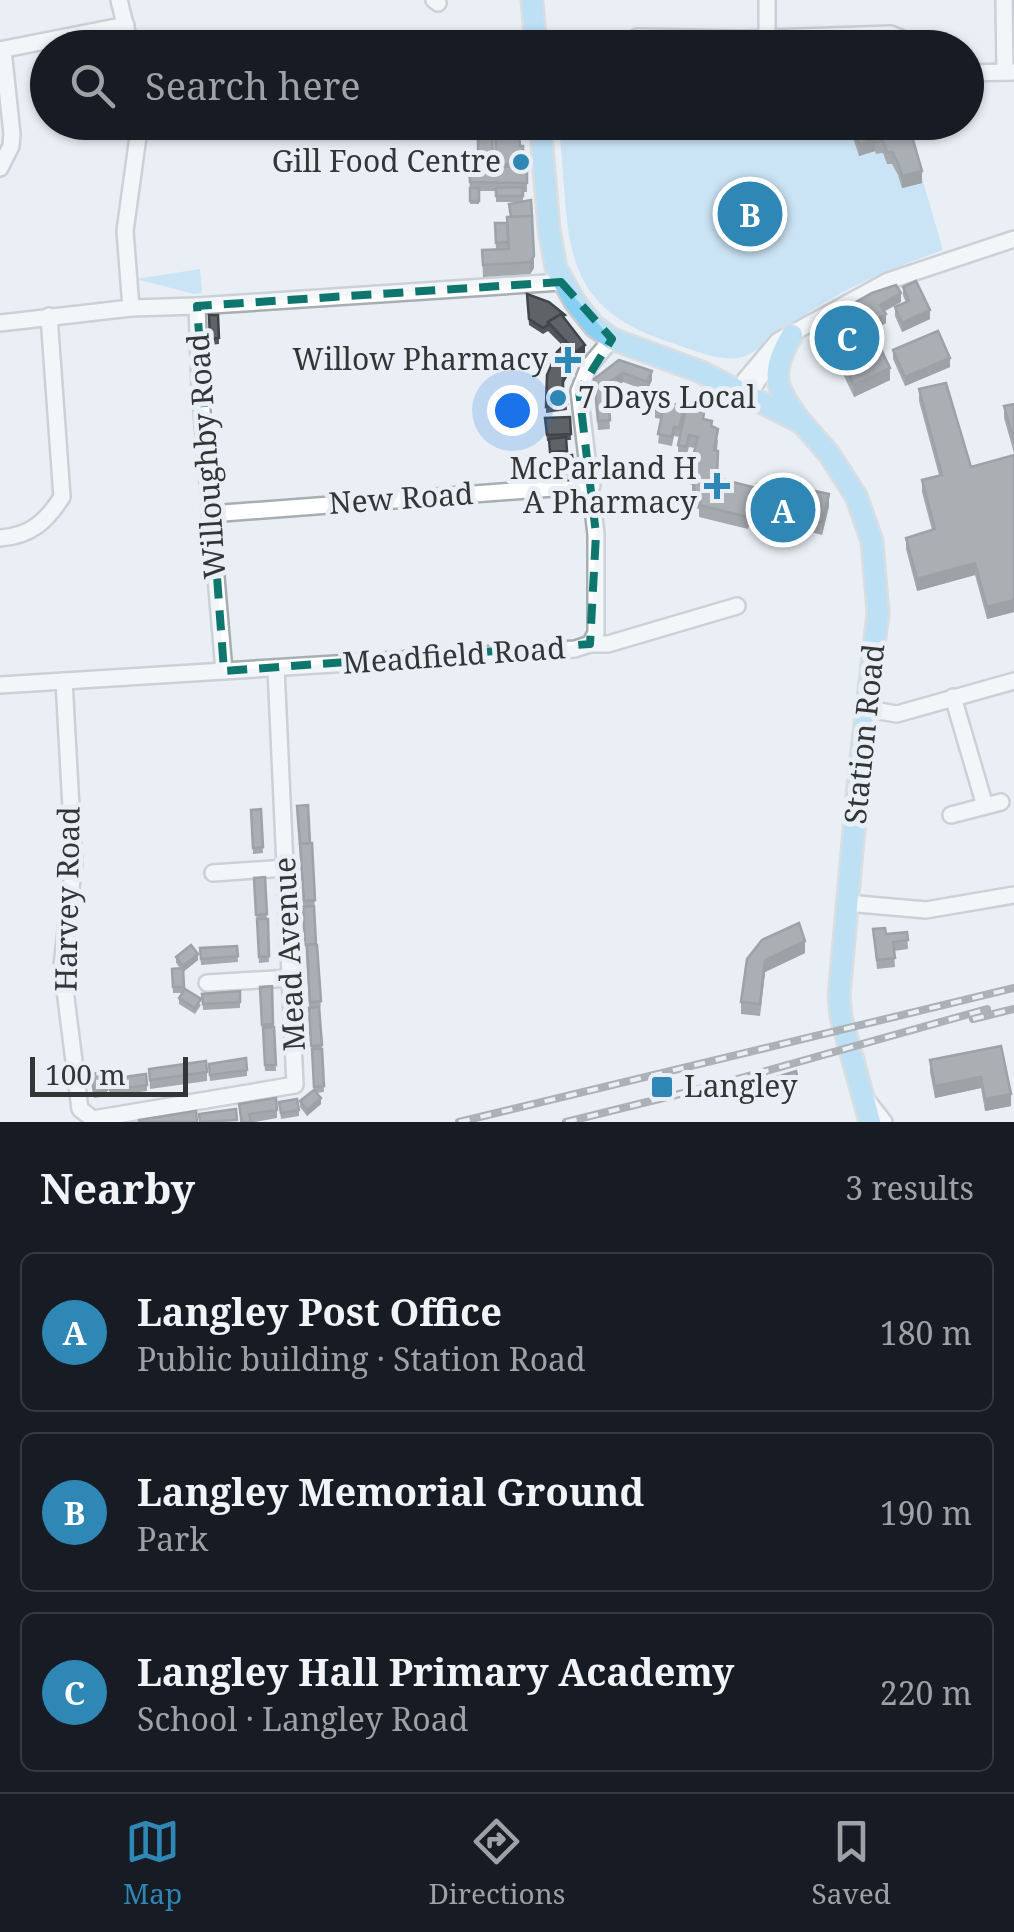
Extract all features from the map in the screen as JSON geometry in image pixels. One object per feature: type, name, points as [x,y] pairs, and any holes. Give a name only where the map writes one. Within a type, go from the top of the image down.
[{"type":"main road","points":[[532,0],[534,30]]},
{"type":"main road","points":[[542,140],[549,229],[561,282],[594,326],[637,350],[690,359],[784,399]]},
{"type":"main road","points":[[792,335],[776,372],[784,399],[802,423]]},
{"type":"main road","name":"Station Road","points":[[750,387],[802,423],[829,454],[856,496],[872,540],[878,613],[839,996],[853,1066],[870,1122]]},
{"type":"street","points":[[119,0],[127,30]]},
{"type":"street","points":[[767,0],[767,30]]},
{"type":"street","points":[[1004,0],[1009,72]]},
{"type":"street","points":[[101,30],[126,25]]},
{"type":"street","points":[[0,168],[11,146],[12,134],[1,50],[30,44]]},
{"type":"street","points":[[132,308],[125,230],[138,140]]},
{"type":"street","points":[[750,387],[792,335],[894,278],[1014,239]]},
{"type":"street","name":"Willoughby Road","points":[[224,671],[197,306],[561,282]]},
{"type":"street","points":[[0,323],[132,308],[197,306]]},
{"type":"street","points":[[0,538],[29,531],[47,520],[62,498],[49,316]]},
{"type":"street","name":"Meadfield Road","points":[[0,686],[575,649],[590,644],[596,632],[596,534],[579,391],[589,366],[612,339]]},
{"type":"street","name":"New Road","points":[[210,514],[592,486]]},
{"type":"street","points":[[590,644],[608,644],[737,606]]},
{"type":"street","name":"Mead Avenue","points":[[84,1114],[93,1119],[295,1085],[276,668]]},
{"type":"street","name":"Harvey Road","points":[[64,681],[74,862],[62,966],[70,1048],[84,1114]]},
{"type":"street","points":[[867,709],[897,714],[925,709],[953,697],[1014,681]]},
{"type":"street","points":[[951,815],[993,804],[953,697]]},
{"type":"street","points":[[212,873],[286,868]]},
{"type":"street","points":[[847,904],[926,910],[1014,895]]},
{"type":"street","points":[[207,983],[292,978]]},
{"type":"street","points":[[865,1098],[884,1122]]},
{"type":"highlighted area","points":[[561,282],[612,339],[579,391],[596,534],[590,644],[224,671],[197,306]]},
{"type":"shaded area","points":[[560,140],[911,140],[943,250],[844,292],[759,349],[742,357],[726,358],[636,329],[608,311],[589,290],[577,266],[566,209]]},
{"type":"shaded area","points":[[200,269],[202,293],[136,279]]},
{"type":"building","points":[[478,140],[492,140],[493,166],[469,166],[469,153],[478,153]]},
{"type":"building","points":[[495,140],[520,140],[523,163],[496,165]]},
{"type":"building","points":[[875,140],[913,140],[922,171],[902,176],[892,152],[887,152],[883,141]]},
{"type":"building","points":[[469,166],[527,167],[527,183],[470,182]]},
{"type":"building","points":[[523,187],[523,196],[496,196],[496,188]]},
{"type":"building","points":[[470,188],[479,188],[479,201],[470,201]]},
{"type":"building","points":[[531,200],[532,216],[511,217],[509,204]]},
{"type":"building","points":[[532,216],[534,256],[530,262],[483,265],[482,250],[509,249],[507,217]]},
{"type":"building","points":[[495,223],[507,223],[508,242],[496,243]]},
{"type":"building","points":[[916,281],[930,310],[902,323],[895,307],[909,301],[903,287]]},
{"type":"building","points":[[896,285],[901,293],[880,305],[886,314],[869,323],[865,316],[855,321],[847,307]]},
{"type":"building","points":[[527,294],[549,302],[565,315],[543,328],[529,319]]},
{"type":"building","points":[[561,314],[585,345],[576,352],[548,322]]},
{"type":"building","points":[[209,315],[218,315],[219,338],[210,339]]},
{"type":"building","points":[[846,317],[858,342],[874,335],[890,368],[854,385],[824,322]]},
{"type":"building","points":[[938,331],[950,358],[905,377],[893,350]]},
{"type":"building","points":[[566,343],[576,355],[563,378],[567,404],[546,407],[547,375],[557,352]]},
{"type":"building","points":[[619,360],[652,371],[647,382],[623,373],[608,383],[610,420],[598,421],[594,379]]},
{"type":"building","points":[[946,383],[971,467],[1014,455],[1014,600],[987,607],[975,563],[917,579],[906,538],[935,529],[922,480],[942,475],[919,389]]},
{"type":"building","points":[[656,401],[685,406],[672,437],[658,434],[663,410],[655,409]]},
{"type":"building","points":[[1014,404],[1014,441],[1004,406]]},
{"type":"building","points":[[687,405],[704,413],[703,419],[712,421],[711,426],[718,429],[714,450],[718,451],[717,478],[756,488],[757,484],[776,490],[791,486],[829,494],[822,523],[771,509],[768,519],[699,505],[701,497],[695,496],[694,474],[689,472],[698,437],[689,435],[686,447],[678,445]]},
{"type":"building","points":[[570,417],[571,434],[547,435],[545,418]]},
{"type":"building","points":[[566,437],[567,451],[550,452],[549,439]]},
{"type":"building","points":[[572,455],[575,475],[551,474],[550,460]]},
{"type":"building","points":[[308,805],[310,843],[300,844],[297,806]]},
{"type":"building","points":[[261,809],[263,847],[253,848],[251,810]]},
{"type":"building","points":[[312,843],[315,900],[304,901],[300,844]]},
{"type":"building","points":[[265,877],[267,914],[256,915],[254,878]]},
{"type":"building","points":[[314,906],[316,944],[305,945],[303,907]]},
{"type":"building","points":[[257,919],[268,919],[269,956],[259,957]]},
{"type":"building","points":[[799,923],[805,941],[765,960],[760,1004],[741,1002],[747,959],[762,940]]},
{"type":"building","points":[[885,928],[886,934],[907,932],[908,940],[893,942],[895,958],[877,960],[873,929]]},
{"type":"building","points":[[191,945],[198,954],[183,966],[176,957]]},
{"type":"building","points":[[307,945],[317,945],[321,1001],[310,1002]]},
{"type":"building","points":[[237,946],[238,956],[201,959],[200,948]]},
{"type":"building","points":[[183,968],[184,987],[173,987],[172,969]]},
{"type":"building","points":[[272,986],[273,1024],[262,1025],[260,987]]},
{"type":"building","points":[[185,989],[201,999],[195,1008],[179,998]]},
{"type":"building","points":[[240,991],[240,1002],[203,1004],[202,994]]},
{"type":"building","points":[[319,1007],[322,1045],[311,1046],[309,1008]]},
{"type":"building","points":[[274,1027],[276,1065],[265,1065],[263,1028]]},
{"type":"building","points":[[1001,1046],[1011,1094],[985,1099],[981,1077],[935,1086],[930,1060]]},
{"type":"building","points":[[312,1049],[322,1049],[324,1086],[314,1087]]},
{"type":"building","points":[[246,1058],[247,1070],[210,1075],[209,1064]]},
{"type":"building","points":[[206,1061],[207,1072],[150,1080],[149,1069]]},
{"type":"building","points":[[796,1071],[798,1080],[754,1093],[751,1085]]},
{"type":"building","points":[[104,1072],[107,1090],[94,1092],[91,1074]]},
{"type":"building","points":[[146,1074],[147,1085],[110,1090],[109,1079]]},
{"type":"building","points":[[314,1090],[321,1098],[307,1110],[300,1101]]},
{"type":"building","points":[[276,1098],[277,1110],[249,1114],[251,1122],[242,1122],[239,1104]]},
{"type":"building","points":[[297,1099],[299,1110],[281,1113],[279,1102]]},
{"type":"building","points":[[236,1109],[237,1120],[200,1122],[199,1114]]},
{"type":"building","points":[[196,1111],[197,1122],[139,1122],[139,1120]]},
{"type":"railway","points":[[459,1122],[1014,988]]},
{"type":"railway","points":[[566,1122],[716,1085],[987,1009]]},
{"type":"railway","points":[[973,1019],[1014,1009]]},
{"type":"place","name":"Gill Food Centre","points":[[521,162]]},
{"type":"place","name":"Langley Memorial Ground","points":[[750,214]]},
{"type":"place","name":"Langley Hall Primary Academy","points":[[847,338]]},
{"type":"place","name":"Willow Pharmacy","points":[[568,360]]},
{"type":"place","name":"7 Days Local","points":[[558,398]]},
{"type":"place","name":"McParland H A Pharmacy","points":[[717,486]]},
{"type":"place","name":"Langley Post Office","points":[[783,510]]},
{"type":"place","name":"Langley","points":[[662,1087]]}]
